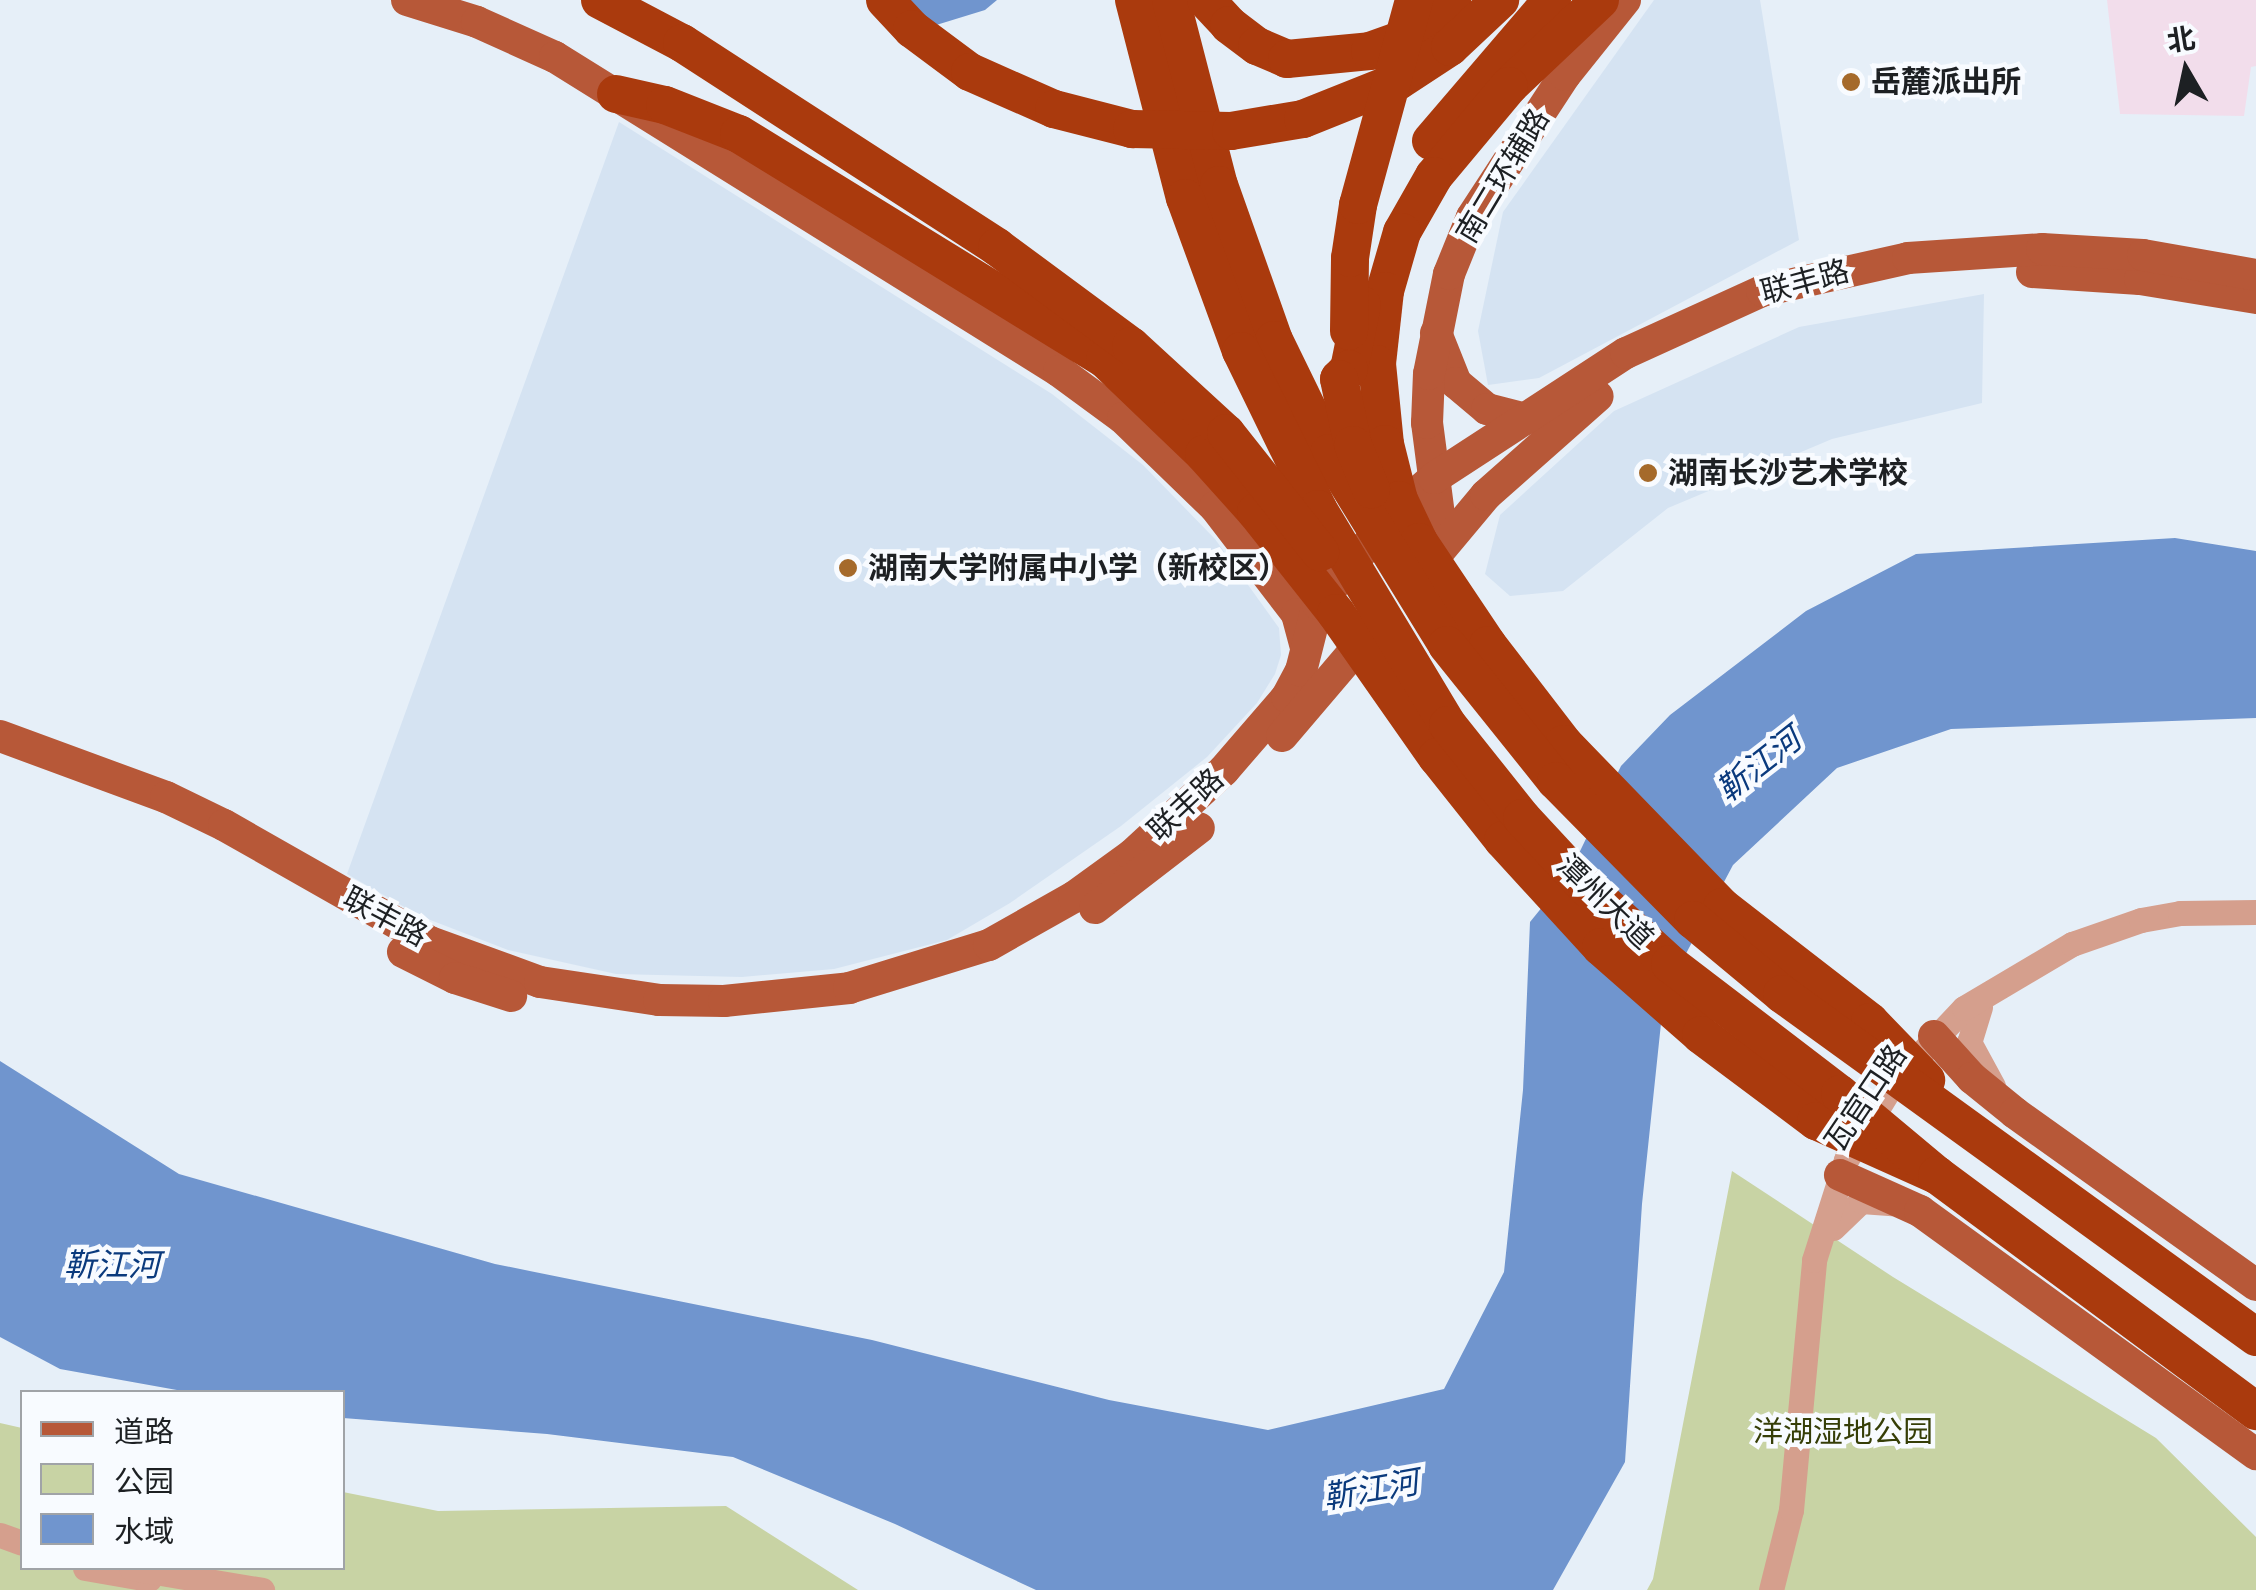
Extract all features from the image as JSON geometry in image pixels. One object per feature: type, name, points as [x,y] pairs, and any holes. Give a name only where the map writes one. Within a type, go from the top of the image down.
[{"type":"highway","points":[[600,0],[682,43],[997,248],[1131,346],[1250,461],[1313,542],[1481,812]]},
{"type":"highway","points":[[884,0],[912,29],[970,72],[1054,109],[1132,128],[1231,132],[1302,119],[1398,81],[1450,47],[1500,0]]},
{"type":"highway","points":[[1134,0],[1202,191],[1328,453],[1447,645],[1503,719],[1604,832],[1693,920],[1827,1028],[2256,1337]]},
{"type":"highway","points":[[1172,0],[1202,191]]},
{"type":"highway","points":[[1206,0],[1228,26],[1257,46],[1287,59],[1370,51],[1410,37],[1452,0]]},
{"type":"highway","points":[[1349,369],[1350,258],[1358,205],[1414,0]]},
{"type":"highway","points":[[1552,0],[1431,141],[1397,198],[1371,260],[1349,369],[1338,380],[1352,444],[1389,524],[1484,664],[1722,907],[1870,1022],[1972,1130]]},
{"type":"highway","points":[[1564,744],[1488,645],[1419,542],[1399,500],[1385,444],[1377,364],[1386,291],[1402,232],[1434,176],[1509,86],[1600,0]]},
{"type":"highway","points":[[616,94],[664,105],[739,134],[1105,360],[1204,454],[1296,560],[1395,703],[1481,812],[1601,948],[1700,1035],[1816,1121],[1937,1175]]},
{"type":"highway","name":"潭州大道","points":[[1202,191],[1241,352],[1318,509],[1426,690],[1479,764],[1554,853],[1632,931],[1937,1175],[2256,1411]]},
{"type":"main road","points":[[407,0],[476,22],[555,58],[1058,370],[1123,418],[1215,507],[1264,566],[1297,614],[1306,653]]},
{"type":"main road","name":"南二环辅路","points":[[1438,553],[1427,423],[1435,328],[1449,274],[1472,217],[1565,75],[1624,0]]},
{"type":"main road","name":"联丰路","points":[[0,736],[166,798],[224,825],[376,914],[481,963],[598,994],[659,1000],[724,1000],[849,988],[931,966],[989,945],[1074,897],[1182,814],[1287,697],[1306,653],[1318,604],[1395,512],[1434,478],[1640,346],[1718,309],[1807,278],[1908,258],[2042,249],[2143,255],[2256,275]]},
{"type":"main road","name":"联丰路","points":[[0,757],[187,830],[373,936],[455,978],[491,990],[592,1013],[667,1020],[808,1014],[882,1001],[982,970],[1064,929],[1143,875],[1199,828],[1248,775],[1486,495],[1565,421],[1650,362],[1770,310],[1913,277],[2040,272],[2140,279],[2256,298]]},
{"type":"main road","points":[[1435,328],[1456,382],[1487,409],[1526,419]]},
{"type":"main road","points":[[1264,566],[1290,579],[1320,571],[1419,469],[1427,423]]},
{"type":"main road","points":[[1939,1040],[1972,1078],[2015,1113],[2256,1285]]},
{"type":"main road","points":[[1845,1177],[1920,1211],[2256,1454]]},
{"type":"street","points":[[1939,1040],[1997,986],[2104,930],[2180,913],[2256,912]]},
{"type":"street","name":"瓦官口路","points":[[1780,1590],[1802,1492],[1816,1314],[1845,1177],[1939,1040],[2020,982],[2114,936],[2187,924],[2256,922]]},
{"type":"street","points":[[1980,1007],[1969,1042],[1978,1065],[2015,1113]]},
{"type":"street","points":[[1771,1590],[1791,1510],[1814,1260],[1845,1177]]},
{"type":"street","points":[[1834,1228],[1861,1201],[1920,1211]]},
{"type":"street","points":[[96,1570],[210,1590]]},
{"type":"street","points":[[143,1570],[262,1590]]},
{"type":"shaded area","points":[[1654,0],[1760,0],[1799,240],[1539,378],[1488,385],[1478,331],[1503,212]]},
{"type":"shaded area","points":[[2107,0],[2256,0],[2256,66],[2251,67],[2244,116],[2120,114]]},
{"type":"shaded area","name":"湖南大学附属中小学（新校区）","points":[[619,122],[1052,394],[1143,465],[1215,539],[1279,628],[1281,655],[1275,674],[1257,703],[1207,757],[1121,826],[1010,903],[947,940],[834,969],[742,977],[616,974],[508,950],[420,916],[347,874]]},
{"type":"shaded area","name":"湖南长沙艺术学校","points":[[1984,294],[1982,403],[1832,439],[1668,508],[1563,591],[1510,596],[1485,574],[1500,515],[1614,411],[1799,327]]},
{"type":"green space","name":"洋湖湿地公园","points":[[1732,1171],[1893,1277],[2156,1438],[2256,1537],[2256,1590],[1647,1590],[1653,1579]]},
{"type":"green space","points":[[0,1423],[20,1428],[20,1570],[345,1570],[345,1492],[438,1511],[726,1506],[858,1590],[0,1590]]},
{"type":"water","points":[[889,0],[997,0],[985,10],[933,26]]},
{"type":"water","name":"靳江河","points":[[2175,538],[2256,551],[2256,718],[1951,729],[1837,768],[1733,865],[1664,995],[1642,1204],[1625,1462],[1553,1590],[1036,1590],[895,1524],[733,1457],[547,1434],[345,1418],[345,1390],[177,1390],[60,1369],[0,1337],[0,1061],[179,1174],[495,1264],[872,1340],[1109,1400],[1268,1430],[1444,1389],[1504,1272],[1523,1090],[1530,922],[1569,874],[1621,766],[1670,715],[1806,611],[1916,554]]},
{"type":"place","name":"岳麓派出所","points":[[1851,82]]},
{"type":"place","name":"湖南长沙艺术学校","points":[[1648,473]]},
{"type":"place","name":"湖南大学附属中小学（新校区）","points":[[848,568]]}]
